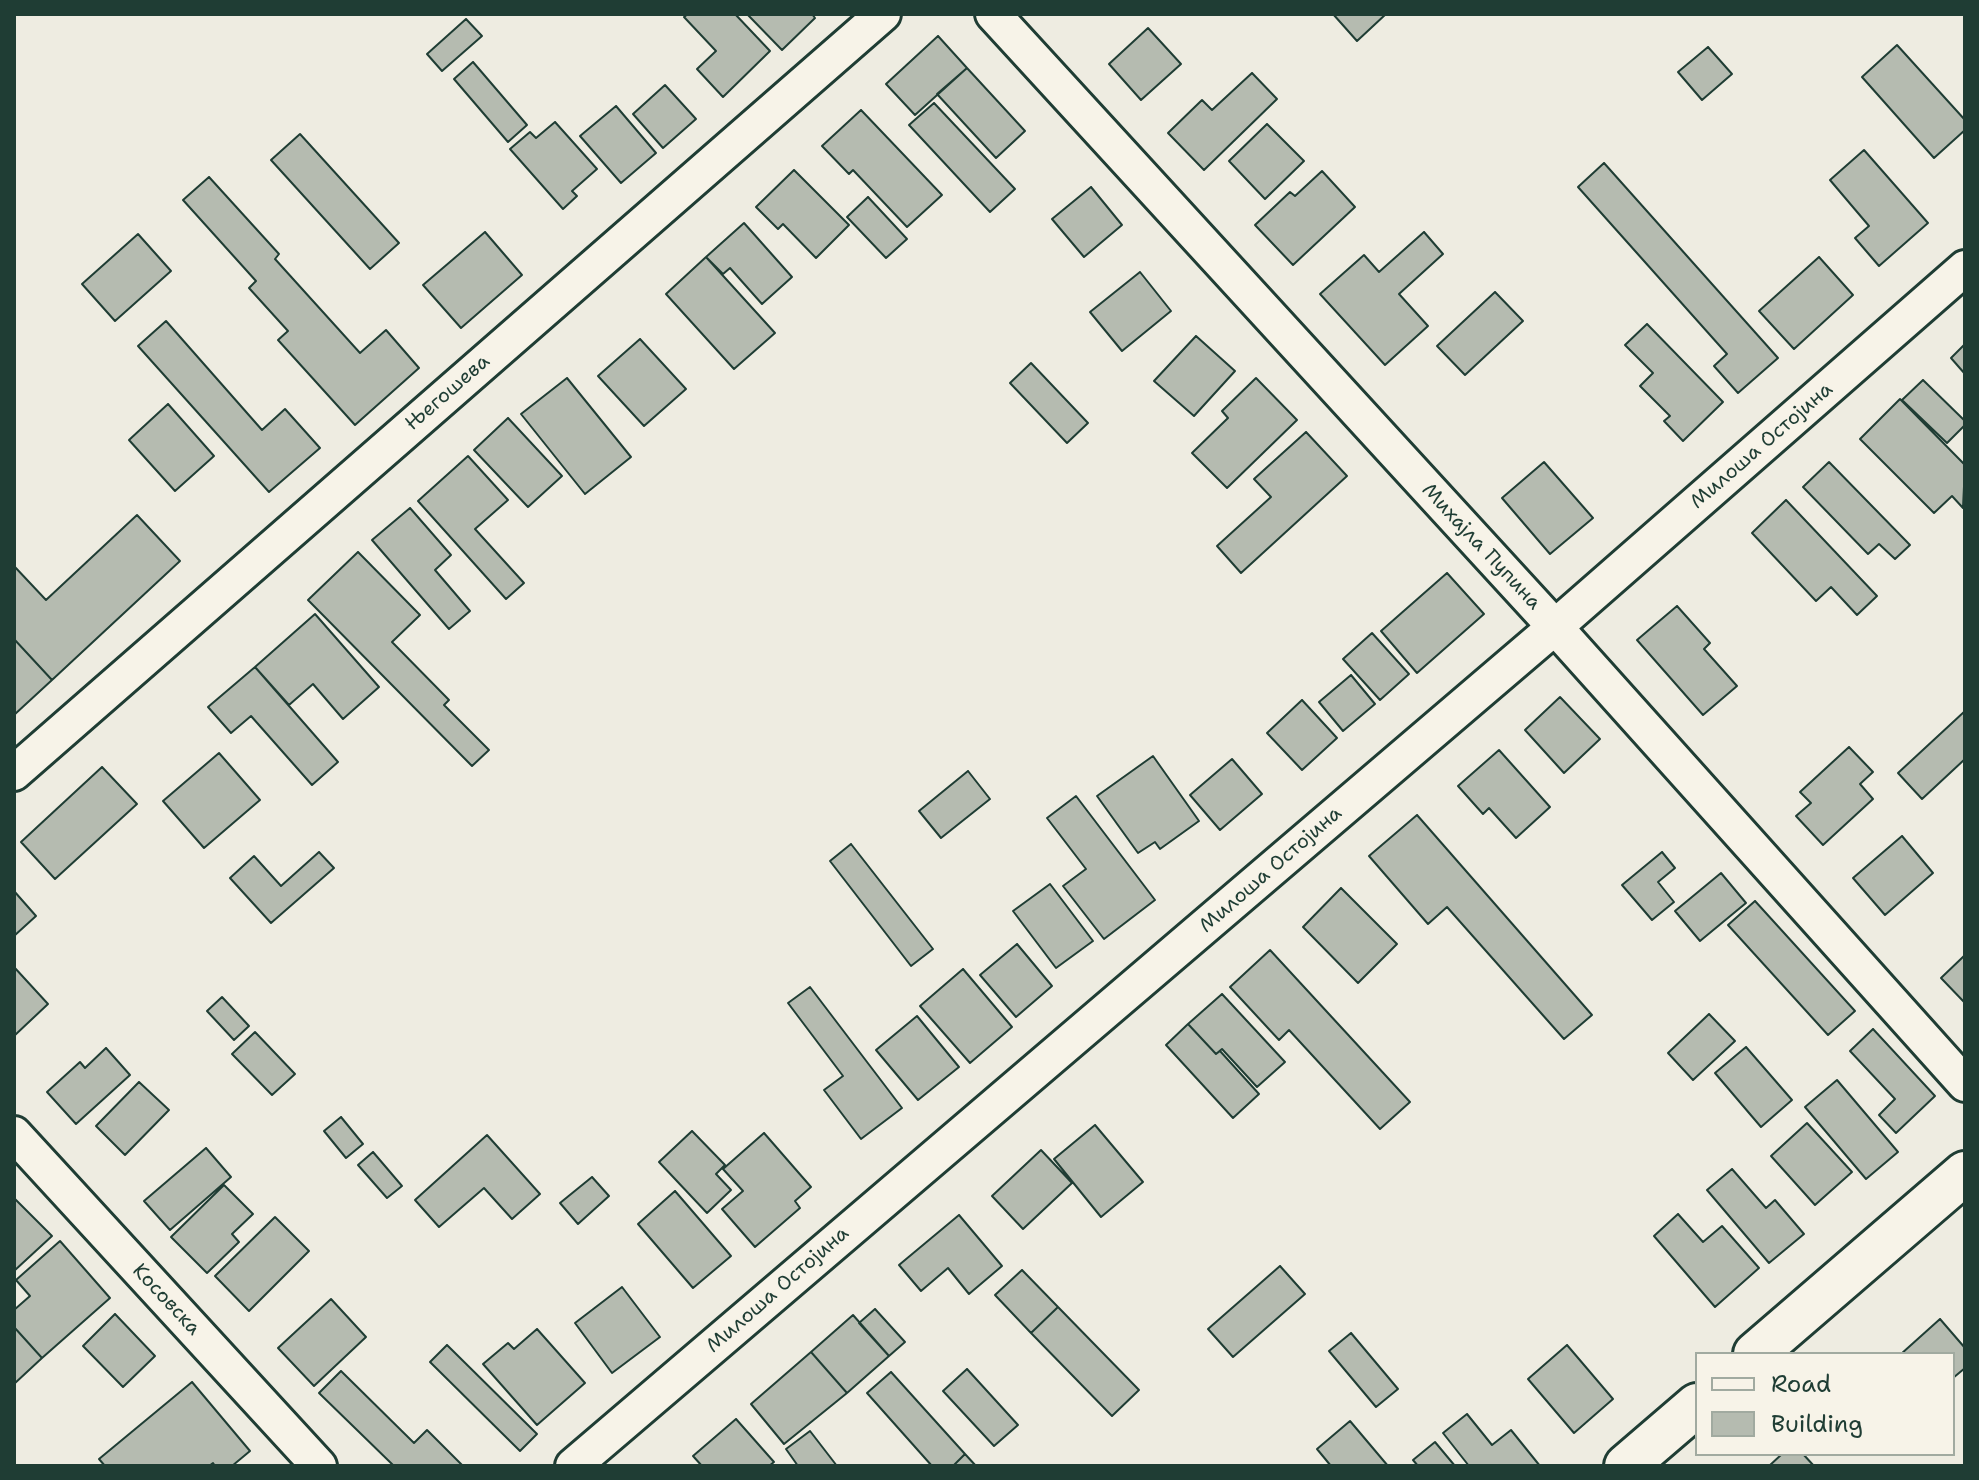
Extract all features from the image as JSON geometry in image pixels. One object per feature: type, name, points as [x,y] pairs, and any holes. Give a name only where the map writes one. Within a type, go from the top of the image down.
[{"type":"main road","points":[[1757,1352],[1965,1173]]},
{"type":"main road","points":[[1626,1466],[1695,1407]]},
{"type":"street","name":"Његошева","points":[[14,773],[883,14]]},
{"type":"street","name":"Михајла Пупина","points":[[993,14],[1555,627],[1965,1084]]},
{"type":"street","name":"Милоша Остојина","points":[[573,1466],[1555,627],[1965,268]]},
{"type":"street","name":"Косовска","points":[[14,1134],[319,1466]]},
{"type":"building","points":[[688,14],[735,14],[770,51],[723,97],[697,69],[716,51],[684,17]]},
{"type":"building","points":[[747,14],[812,14],[815,18],[782,50]]},
{"type":"building","points":[[1333,14],[1386,14],[1357,41]]},
{"type":"building","points":[[466,19],[482,36],[442,71],[427,54]]},
{"type":"building","points":[[1148,28],[1181,64],[1141,100],[1109,64]]},
{"type":"building","points":[[938,36],[967,68],[915,115],[886,84]]},
{"type":"building","points":[[1897,45],[1965,120],[1965,130],[1934,158],[1862,77]]},
{"type":"building","points":[[1708,47],[1732,74],[1702,100],[1678,72]]},
{"type":"building","points":[[473,62],[527,125],[508,142],[454,79]]},
{"type":"building","points":[[967,68],[1025,131],[996,158],[937,94]]},
{"type":"building","points":[[1252,73],[1277,99],[1204,170],[1168,133],[1202,100],[1212,110]]},
{"type":"building","points":[[665,85],[696,119],[663,148],[633,114]]},
{"type":"building","points":[[934,103],[1015,189],[990,212],[909,125]]},
{"type":"building","points":[[616,106],[656,153],[621,183],[580,136]]},
{"type":"building","points":[[861,110],[942,195],[907,227],[853,170],[849,174],[822,146]]},
{"type":"building","points":[[555,122],[597,169],[572,191],[577,196],[563,209],[510,149],[530,132],[536,138]]},
{"type":"building","points":[[1267,124],[1304,161],[1265,199],[1229,161]]},
{"type":"building","points":[[300,134],[399,243],[370,269],[271,160]]},
{"type":"building","points":[[1864,150],[1928,223],[1879,266],[1855,238],[1869,226],[1830,180]]},
{"type":"building","points":[[1604,163],[1778,358],[1738,393],[1714,366],[1727,354],[1578,187]]},
{"type":"building","points":[[794,170],[849,225],[816,258],[783,224],[778,229],[756,207]]},
{"type":"building","points":[[1322,171],[1355,207],[1293,265],[1255,225],[1290,192],[1295,196]]},
{"type":"building","points":[[209,177],[279,254],[275,259],[360,353],[386,330],[419,368],[355,425],[278,340],[288,331],[249,288],[256,281],[183,200]]},
{"type":"building","points":[[1091,187],[1122,225],[1084,257],[1052,219]]},
{"type":"building","points":[[868,197],[907,239],[886,258],[847,217]]},
{"type":"building","points":[[744,223],[792,277],[762,304],[730,268],[723,274],[706,257]]},
{"type":"building","points":[[485,232],[522,275],[461,328],[423,285]]},
{"type":"building","points":[[1424,232],[1443,254],[1399,294],[1428,326],[1385,365],[1320,294],[1364,255],[1379,272]]},
{"type":"building","points":[[138,234],[171,271],[115,321],[82,284]]},
{"type":"building","points":[[706,257],[775,333],[734,369],[666,294]]},
{"type":"building","points":[[1819,257],[1853,295],[1794,349],[1759,311]]},
{"type":"building","points":[[1140,272],[1171,311],[1122,351],[1090,312]]},
{"type":"building","points":[[1495,292],[1523,321],[1465,375],[1437,346]]},
{"type":"building","points":[[166,321],[262,430],[285,409],[320,448],[269,492],[138,346]]},
{"type":"building","points":[[1647,324],[1723,402],[1683,441],[1664,421],[1670,416],[1640,386],[1653,373],[1625,345]]},
{"type":"building","points":[[1196,336],[1235,371],[1194,416],[1154,381]]},
{"type":"building","points":[[640,339],[686,389],[644,426],[598,376]]},
{"type":"building","points":[[1965,344],[1965,374],[1951,358]]},
{"type":"building","points":[[1031,363],[1088,423],[1067,443],[1010,383]]},
{"type":"building","points":[[567,378],[631,457],[585,494],[521,414]]},
{"type":"building","points":[[1256,378],[1297,420],[1227,488],[1192,453],[1228,418],[1222,411]]},
{"type":"building","points":[[1923,380],[1965,421],[1965,425],[1947,443],[1902,400]]},
{"type":"building","points":[[1900,399],[1965,465],[1963,508],[1952,496],[1934,513],[1860,439]]},
{"type":"building","points":[[168,404],[214,456],[175,491],[129,440]]},
{"type":"building","points":[[508,418],[562,476],[528,507],[474,450]]},
{"type":"building","points":[[1306,432],[1347,476],[1241,573],[1217,546],[1271,497],[1254,479]]},
{"type":"building","points":[[468,456],[508,500],[475,529],[524,583],[506,599],[418,501]]},
{"type":"building","points":[[1544,462],[1593,518],[1550,554],[1502,498]]},
{"type":"building","points":[[1829,462],[1910,545],[1895,559],[1879,544],[1868,554],[1803,487]]},
{"type":"building","points":[[1786,500],[1877,596],[1857,615],[1831,587],[1816,601],[1752,533]]},
{"type":"building","points":[[410,508],[451,555],[435,570],[470,611],[449,629],[372,540]]},
{"type":"building","points":[[137,515],[180,561],[52,680],[14,639],[14,566],[46,600]]},
{"type":"building","points":[[358,552],[420,615],[392,642],[449,700],[444,705],[489,750],[472,766],[308,600]]},
{"type":"building","points":[[1447,573],[1484,614],[1417,673],[1381,631]]},
{"type":"building","points":[[1677,606],[1710,643],[1704,649],[1737,686],[1703,715],[1637,640]]},
{"type":"building","points":[[315,614],[379,687],[343,719],[313,684],[289,705],[255,667]]},
{"type":"building","points":[[1372,633],[1409,674],[1380,700],[1343,659]]},
{"type":"building","points":[[14,639],[52,680],[14,715]]},
{"type":"building","points":[[255,667],[338,762],[312,785],[251,716],[231,733],[208,707]]},
{"type":"building","points":[[1351,675],[1375,704],[1343,731],[1319,702]]},
{"type":"building","points":[[1560,697],[1600,739],[1564,773],[1525,730]]},
{"type":"building","points":[[1302,700],[1337,738],[1302,770],[1267,733]]},
{"type":"building","points":[[1965,711],[1965,759],[1922,799],[1898,773]]},
{"type":"building","points":[[1849,747],[1873,772],[1860,784],[1873,799],[1823,845],[1796,816],[1811,803],[1800,792]]},
{"type":"building","points":[[1499,750],[1550,807],[1516,838],[1489,808],[1483,814],[1458,786]]},
{"type":"building","points":[[219,753],[260,800],[204,848],[163,801]]},
{"type":"building","points":[[1153,756],[1199,821],[1160,849],[1155,842],[1138,853],[1097,796]]},
{"type":"building","points":[[1232,759],[1262,794],[1220,830],[1190,795]]},
{"type":"building","points":[[102,767],[137,804],[55,879],[21,842]]},
{"type":"building","points":[[968,771],[990,799],[941,838],[919,811]]},
{"type":"building","points":[[1076,796],[1155,900],[1104,939],[1063,886],[1086,869],[1047,818]]},
{"type":"building","points":[[1417,815],[1592,1015],[1564,1039],[1447,907],[1428,924],[1369,856]]},
{"type":"building","points":[[1902,836],[1933,873],[1885,915],[1853,878]]},
{"type":"building","points":[[851,844],[933,949],[911,966],[830,861]]},
{"type":"building","points":[[319,852],[334,868],[271,923],[230,878],[254,856],[281,886]]},
{"type":"building","points":[[1662,852],[1675,868],[1658,882],[1674,902],[1652,920],[1622,885]]},
{"type":"building","points":[[1721,873],[1746,903],[1700,941],[1675,911]]},
{"type":"building","points":[[1050,884],[1093,941],[1056,968],[1013,911]]},
{"type":"building","points":[[1341,888],[1397,944],[1358,983],[1303,927]]},
{"type":"building","points":[[14,891],[36,916],[14,936]]},
{"type":"building","points":[[1755,901],[1855,1011],[1828,1035],[1728,925]]},
{"type":"building","points":[[1017,944],[1052,986],[1016,1017],[980,975]]},
{"type":"building","points":[[1270,950],[1410,1102],[1380,1129],[1289,1030],[1279,1040],[1230,987]]},
{"type":"building","points":[[1965,955],[1965,1003],[1941,978]]},
{"type":"building","points":[[14,967],[48,1004],[14,1036]]},
{"type":"building","points":[[963,969],[1012,1027],[970,1063],[920,1006]]},
{"type":"building","points":[[810,987],[902,1108],[861,1139],[824,1090],[843,1076],[788,1003]]},
{"type":"building","points":[[1222,994],[1285,1062],[1257,1087],[1222,1049],[1216,1054],[1188,1024]]},
{"type":"building","points":[[222,997],[249,1026],[234,1040],[207,1011]]},
{"type":"building","points":[[1709,1014],[1735,1041],[1693,1080],[1668,1053]]},
{"type":"building","points":[[917,1016],[959,1067],[918,1100],[876,1050]]},
{"type":"building","points":[[1188,1024],[1216,1054],[1220,1051],[1259,1094],[1233,1118],[1166,1045]]},
{"type":"building","points":[[1873,1029],[1935,1096],[1896,1133],[1879,1115],[1895,1099],[1850,1051]]},
{"type":"building","points":[[255,1032],[295,1074],[272,1095],[232,1054]]},
{"type":"building","points":[[1746,1047],[1792,1100],[1761,1127],[1715,1073]]},
{"type":"building","points":[[106,1048],[130,1075],[76,1124],[47,1092],[80,1062],[85,1068]]},
{"type":"building","points":[[1837,1080],[1898,1152],[1866,1179],[1805,1107]]},
{"type":"building","points":[[139,1082],[169,1110],[125,1155],[96,1126]]},
{"type":"building","points":[[341,1117],[363,1144],[346,1158],[324,1131]]},
{"type":"building","points":[[1807,1123],[1852,1172],[1815,1205],[1771,1156]]},
{"type":"building","points":[[1095,1125],[1143,1182],[1101,1217],[1054,1159]]},
{"type":"building","points":[[692,1131],[725,1165],[716,1174],[731,1190],[707,1213],[659,1162]]},
{"type":"building","points":[[764,1133],[811,1187],[795,1201],[800,1208],[755,1247],[722,1209],[743,1191],[723,1169]]},
{"type":"building","points":[[487,1135],[540,1194],[512,1219],[484,1188],[439,1227],[415,1200]]},
{"type":"building","points":[[206,1148],[231,1177],[170,1230],[144,1201]]},
{"type":"building","points":[[1041,1150],[1072,1183],[1023,1229],[992,1196]]},
{"type":"building","points":[[373,1152],[402,1186],[387,1198],[358,1165]]},
{"type":"building","points":[[1732,1169],[1766,1208],[1775,1200],[1804,1234],[1769,1263],[1707,1190]]},
{"type":"building","points":[[592,1177],[609,1196],[578,1224],[560,1203]]},
{"type":"building","points":[[224,1185],[253,1214],[232,1234],[239,1242],[207,1273],[171,1237]]},
{"type":"building","points":[[675,1191],[731,1256],[693,1288],[638,1224]]},
{"type":"building","points":[[14,1198],[52,1236],[14,1271]]},
{"type":"building","points":[[1678,1214],[1703,1242],[1722,1226],[1759,1268],[1715,1307],[1654,1236]]},
{"type":"building","points":[[959,1215],[1002,1266],[969,1294],[948,1268],[921,1291],[899,1265]]},
{"type":"building","points":[[275,1217],[309,1251],[249,1311],[215,1276]]},
{"type":"building","points":[[60,1241],[110,1298],[42,1358],[14,1327],[14,1310],[30,1296],[16,1280]]},
{"type":"building","points":[[1280,1266],[1305,1294],[1233,1357],[1208,1329]]},
{"type":"building","points":[[1022,1270],[1058,1307],[1031,1333],[995,1295]]},
{"type":"building","points":[[622,1287],[660,1337],[612,1373],[575,1323]]},
{"type":"building","points":[[331,1299],[366,1337],[314,1386],[278,1348]]},
{"type":"building","points":[[1058,1307],[1139,1390],[1112,1416],[1031,1333]]},
{"type":"building","points":[[875,1309],[905,1342],[889,1356],[859,1323]]},
{"type":"building","points":[[115,1314],[155,1356],[123,1387],[83,1346]]},
{"type":"building","points":[[853,1315],[889,1356],[847,1393],[811,1352]]},
{"type":"building","points":[[1940,1319],[1965,1348],[1965,1368],[1955,1376],[1955,1352],[1903,1352]]},
{"type":"building","points":[[14,1327],[42,1358],[14,1384]]},
{"type":"building","points":[[537,1329],[585,1383],[537,1425],[483,1364],[508,1343],[514,1349]]},
{"type":"building","points":[[1351,1333],[1398,1389],[1376,1407],[1329,1351]]},
{"type":"building","points":[[447,1345],[537,1434],[520,1451],[430,1362]]},
{"type":"building","points":[[1567,1345],[1613,1399],[1574,1433],[1528,1379]]},
{"type":"building","points":[[811,1352],[847,1393],[784,1444],[751,1404]]},
{"type":"building","points":[[967,1369],[1018,1425],[994,1446],[943,1391]]},
{"type":"building","points":[[341,1371],[414,1443],[427,1430],[463,1466],[394,1466],[319,1393]]},
{"type":"building","points":[[891,1372],[965,1454],[953,1466],[932,1466],[867,1393]]},
{"type":"building","points":[[192,1382],[250,1451],[232,1466],[215,1466],[213,1463],[209,1466],[105,1466],[99,1459]]},
{"type":"building","points":[[1467,1414],[1492,1445],[1511,1430],[1540,1466],[1469,1466],[1443,1433]]},
{"type":"building","points":[[736,1419],[774,1462],[769,1466],[702,1466],[693,1456]]},
{"type":"building","points":[[1350,1421],[1388,1466],[1331,1466],[1317,1449]]},
{"type":"building","points":[[810,1431],[837,1466],[798,1466],[786,1449]]},
{"type":"building","points":[[1435,1442],[1455,1466],[1418,1466],[1413,1460]]},
{"type":"building","points":[[965,1454],[976,1466],[953,1466]]},
{"type":"building","points":[[1780,1456],[1805,1456],[1814,1466],[1769,1466]]}]
